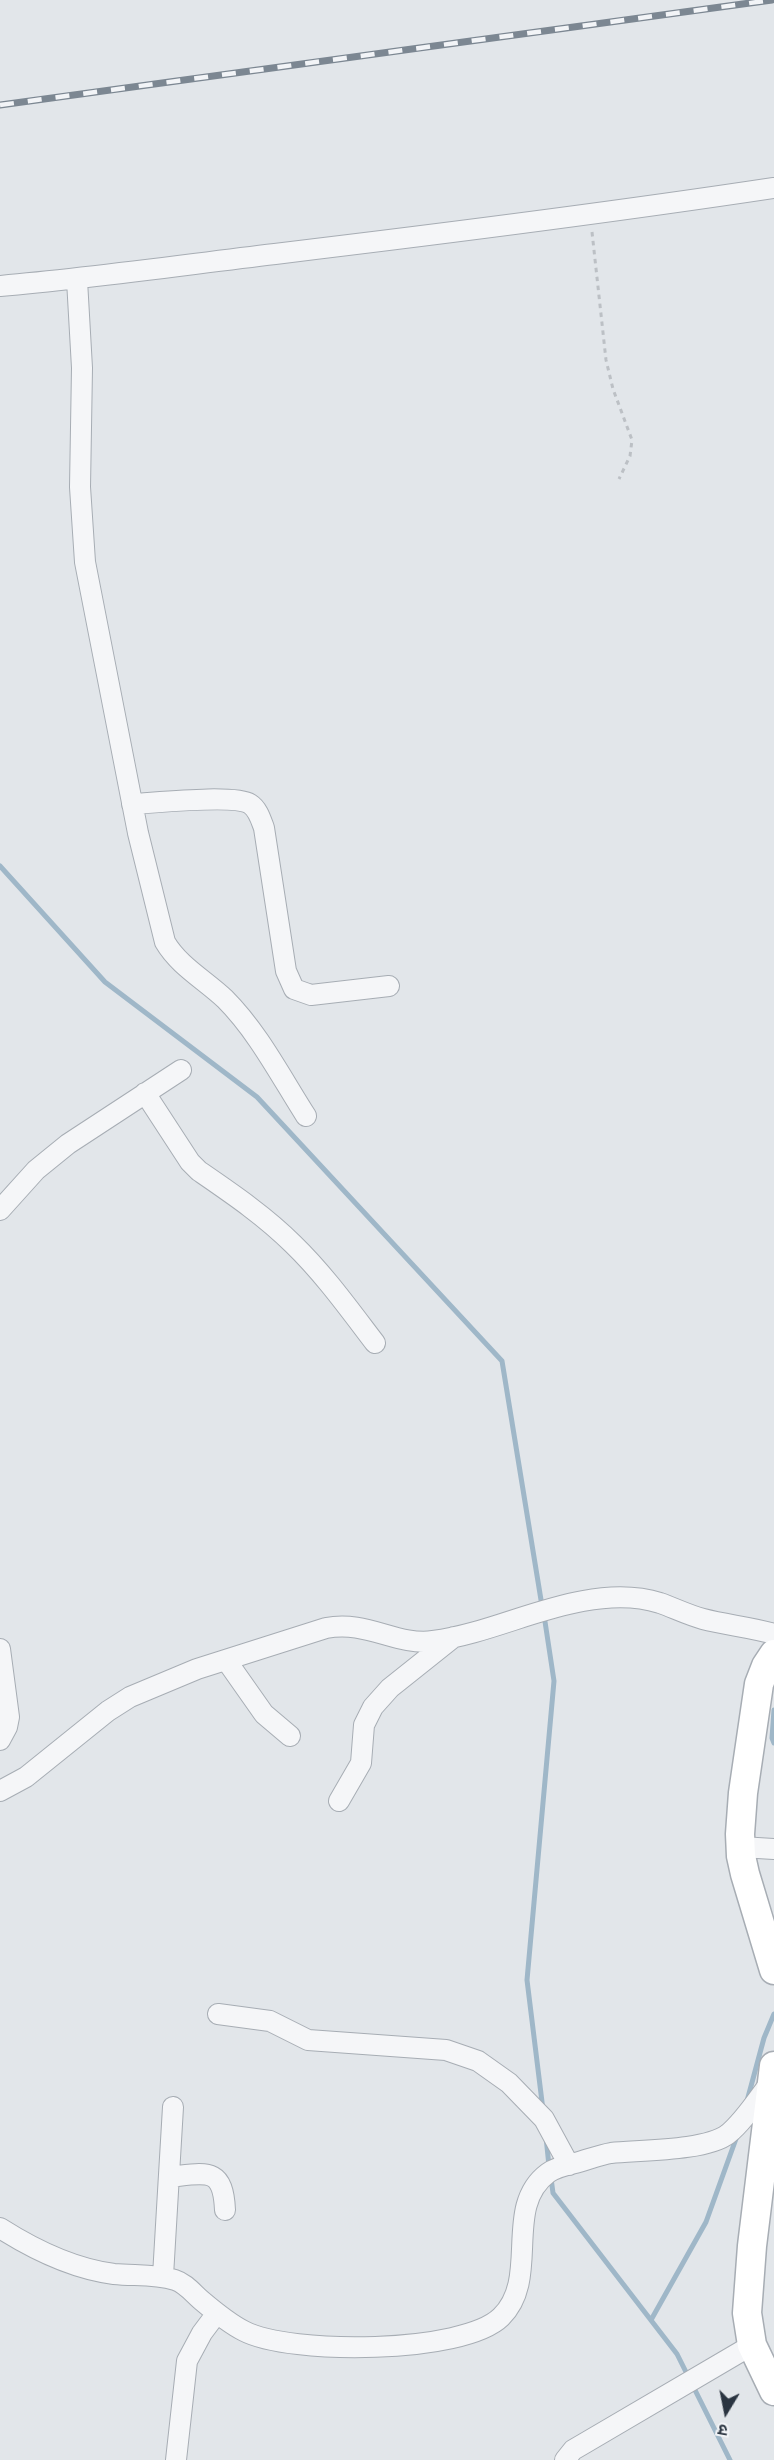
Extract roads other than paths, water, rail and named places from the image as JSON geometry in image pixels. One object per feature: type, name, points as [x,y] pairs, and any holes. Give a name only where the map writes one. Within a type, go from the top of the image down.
[{"type":"street","points":[[0,286],[77,280],[591,215],[774,188]]},
{"type":"street","points":[[77,280],[82,368],[82,533],[85,562],[132,804],[165,942],[170,950],[224,999],[244,1021],[306,1116]]},
{"type":"street","points":[[132,804],[218,800],[249,803],[258,812],[264,828],[286,971],[294,989],[311,995],[389,986]]},
{"type":"street","points":[[0,1210],[36,1170],[68,1144],[181,1070]]},
{"type":"street","points":[[145,1093],[190,1162],[265,1219],[293,1244],[334,1288],[375,1343]]},
{"type":"street","points":[[0,1791],[26,1777],[108,1711],[130,1697],[186,1673],[342,1625],[367,1628],[416,1641],[453,1637],[585,1600],[630,1597],[661,1604],[701,1619],[774,1634]]},
{"type":"street","points":[[339,1801],[361,1763],[363,1725],[373,1707],[390,1688],[453,1637]]},
{"type":"street","points":[[0,1649],[9,1717],[0,1740]]},
{"type":"street","points":[[774,1654],[766,1666],[757,1695],[743,1793],[741,1847],[745,1874],[774,1970]]},
{"type":"street","points":[[226,1660],[264,1714],[290,1736]]},
{"type":"street","points":[[741,1847],[774,1850]]},
{"type":"street","points":[[218,2014],[270,2021],[308,2040],[446,2050],[478,2061],[509,2083],[544,2119],[568,2164]]},
{"type":"street","points":[[0,2228],[40,2250],[102,2271],[163,2276],[180,2282],[217,2313],[243,2331],[258,2337],[321,2346],[429,2344],[460,2338],[480,2331],[501,2318],[516,2297],[522,2262],[524,2218],[530,2196],[549,2172],[568,2164],[608,2154],[714,2141],[727,2135],[773,2073]]},
{"type":"street","points":[[773,2073],[765,2217],[747,2313],[745,2350],[774,2391]]},
{"type":"street","points":[[163,2276],[173,2107]]},
{"type":"street","points":[[169,2176],[199,2174],[216,2178],[221,2182],[224,2191],[225,2210]]},
{"type":"street","points":[[176,2460],[187,2361],[202,2333],[217,2313]]},
{"type":"street","points":[[565,2460],[573,2450],[745,2350]]},
{"type":"waterway","points":[[0,866],[105,982],[257,1097],[502,1361],[542,1606]]},
{"type":"waterway","points":[[543,2110],[527,1980],[554,1681],[544,1615]]},
{"type":"waterway","points":[[774,1710],[772,1738],[774,1743]]},
{"type":"waterway","points":[[747,2101],[764,2038],[774,2014]]},
{"type":"waterway","points":[[651,2320],[706,2222],[737,2136]]},
{"type":"waterway","points":[[546,2137],[549,2166]]},
{"type":"waterway","points":[[551,2178],[553,2193],[677,2354],[730,2460]]},
{"type":"railway","points":[[0,105],[772,0]]}]
